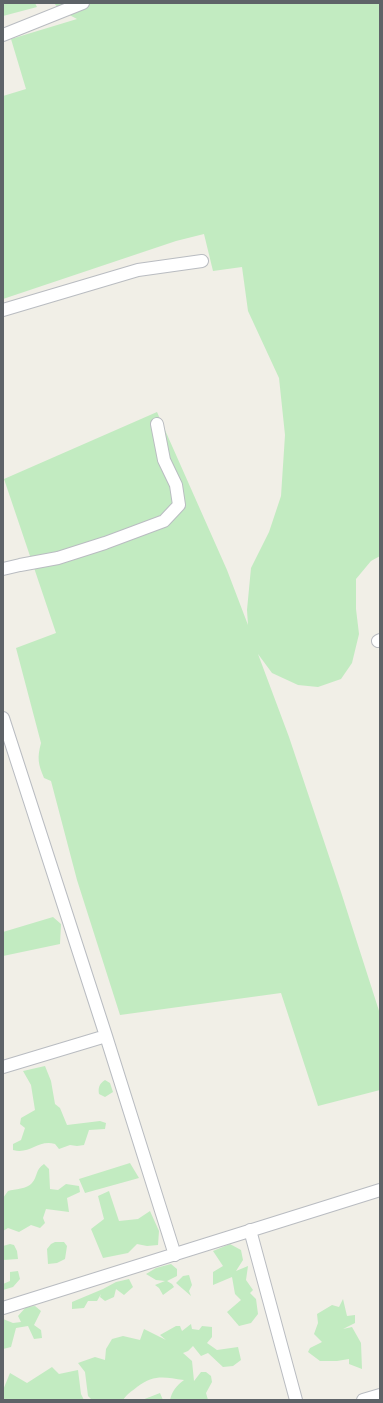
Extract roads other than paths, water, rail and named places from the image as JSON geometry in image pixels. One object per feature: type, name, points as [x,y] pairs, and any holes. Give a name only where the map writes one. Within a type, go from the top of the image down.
[{"type":"street","points":[[3,35],[56,8],[83,3]]},
{"type":"street","points":[[3,310],[138,270],[202,261]]},
{"type":"street","points":[[3,569],[58,558],[105,543],[164,521],[179,506],[176,485],[164,460],[157,424]]},
{"type":"street","points":[[3,718],[175,1255]]},
{"type":"street","points":[[3,1067],[106,1036]]},
{"type":"street","points":[[3,1308],[380,1190]]},
{"type":"street","points":[[250,1230],[296,1400]]},
{"type":"street","points":[[363,1400],[380,1395]]}]
